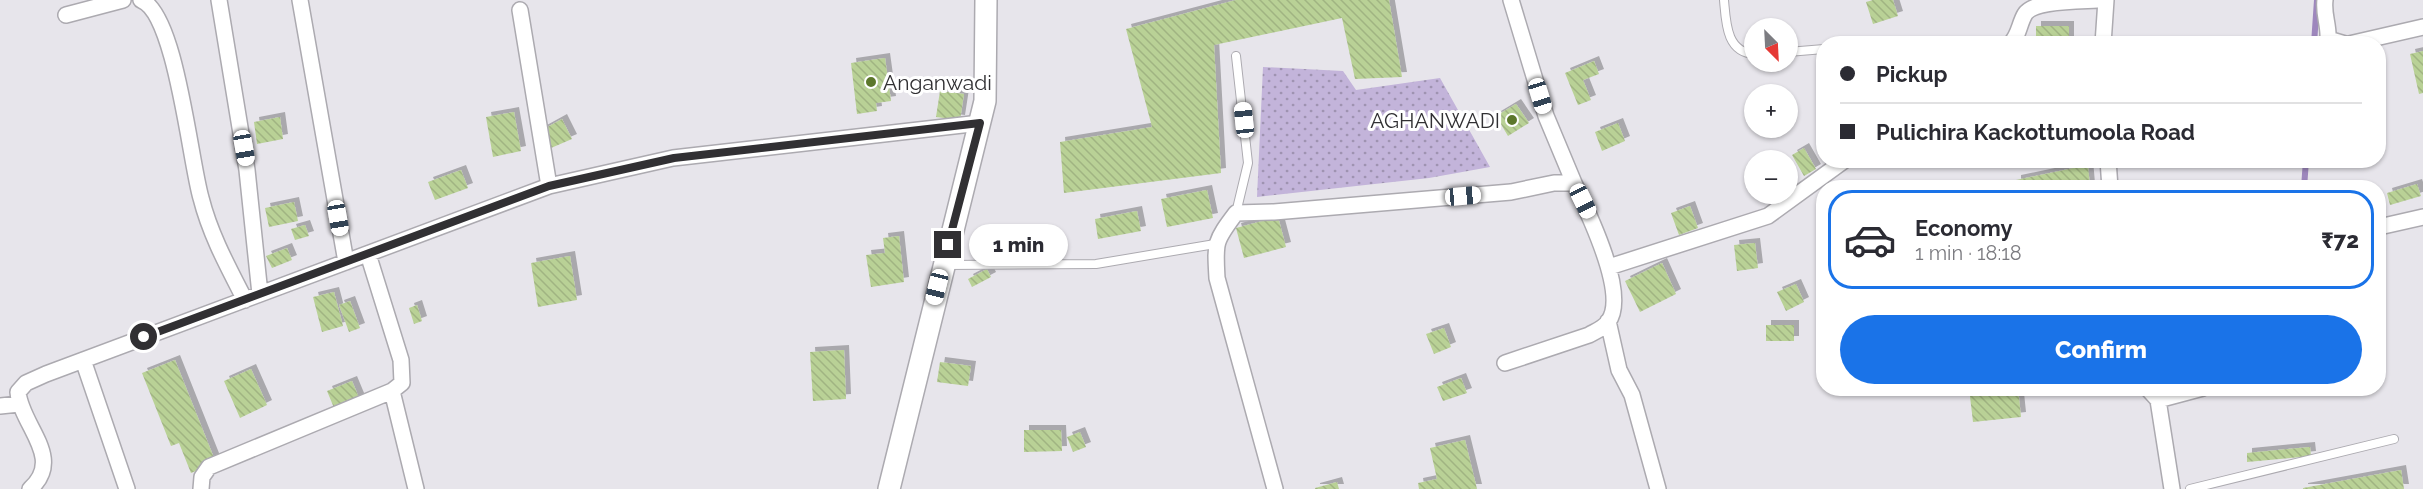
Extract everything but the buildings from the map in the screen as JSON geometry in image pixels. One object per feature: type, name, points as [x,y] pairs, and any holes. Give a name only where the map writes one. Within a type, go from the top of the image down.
[{"type":"main road","points":[[889,489],[985,101],[986,0]]},
{"type":"street","points":[[66,15],[123,0]]},
{"type":"street","points":[[141,0],[148,3],[161,22],[185,107],[192,163],[201,200],[224,259],[252,297]]},
{"type":"street","points":[[219,0],[247,170],[252,297]]},
{"type":"street","points":[[300,0],[346,262]]},
{"type":"street","points":[[1511,0],[1546,116],[1592,219],[1609,267],[1614,293],[1608,321],[1619,370],[1632,395],[1658,489]]},
{"type":"street","points":[[2015,36],[2025,12],[2034,5],[2047,2],[2097,0]]},
{"type":"street","points":[[2104,36],[2106,0]]},
{"type":"street","points":[[2325,0],[2323,9],[2329,30],[2328,36]]},
{"type":"street","points":[[520,10],[549,186]]},
{"type":"street","points":[[2383,36],[2423,27]]},
{"type":"street","points":[[30,489],[43,474],[45,462],[42,450],[19,404],[18,392],[26,383],[83,360],[549,186],[674,158],[980,123]]},
{"type":"street","points":[[1818,180],[1834,168]]},
{"type":"street","points":[[1609,267],[1768,216],[1816,181]]},
{"type":"street","points":[[1275,489],[1217,278],[1215,244],[1236,213],[1286,212],[1511,192],[1554,183],[1574,183]]},
{"type":"street","points":[[2386,225],[2423,217]]},
{"type":"street","points":[[201,489],[202,477],[209,467],[392,391],[402,383],[404,372],[368,254]]},
{"type":"street","points":[[1506,363],[1589,335],[1608,321]]},
{"type":"street","points":[[83,360],[127,489]]},
{"type":"street","points":[[392,391],[416,489]]},
{"type":"street","points":[[2153,396],[2172,489]]},
{"type":"street","points":[[0,406],[19,404]]},
{"type":"lane","points":[[1724,0],[1727,29],[1733,44],[1744,52]]},
{"type":"lane","points":[[1798,51],[1816,50]]},
{"type":"lane","points":[[1236,56],[1248,163],[1236,213]]},
{"type":"lane","points":[[943,265],[1096,264],[1215,244]]},
{"type":"lane","points":[[2190,489],[2394,439]]},
{"type":"shaded area","points":[[1263,67],[1343,71],[1356,90],[1440,78],[1490,167],[1429,178],[1257,197]]},
{"type":"waterway","points":[[2315,36],[2317,0]]},
{"type":"waterway","points":[[2305,168],[2305,180]]},
{"type":"place","name":"Anganwadi","points":[[871,82]]},
{"type":"place","name":"AGHANWADI","points":[[1512,120]]},
{"type":"route","points":[[144,337],[549,186],[674,158],[980,123],[948,245]]}]
